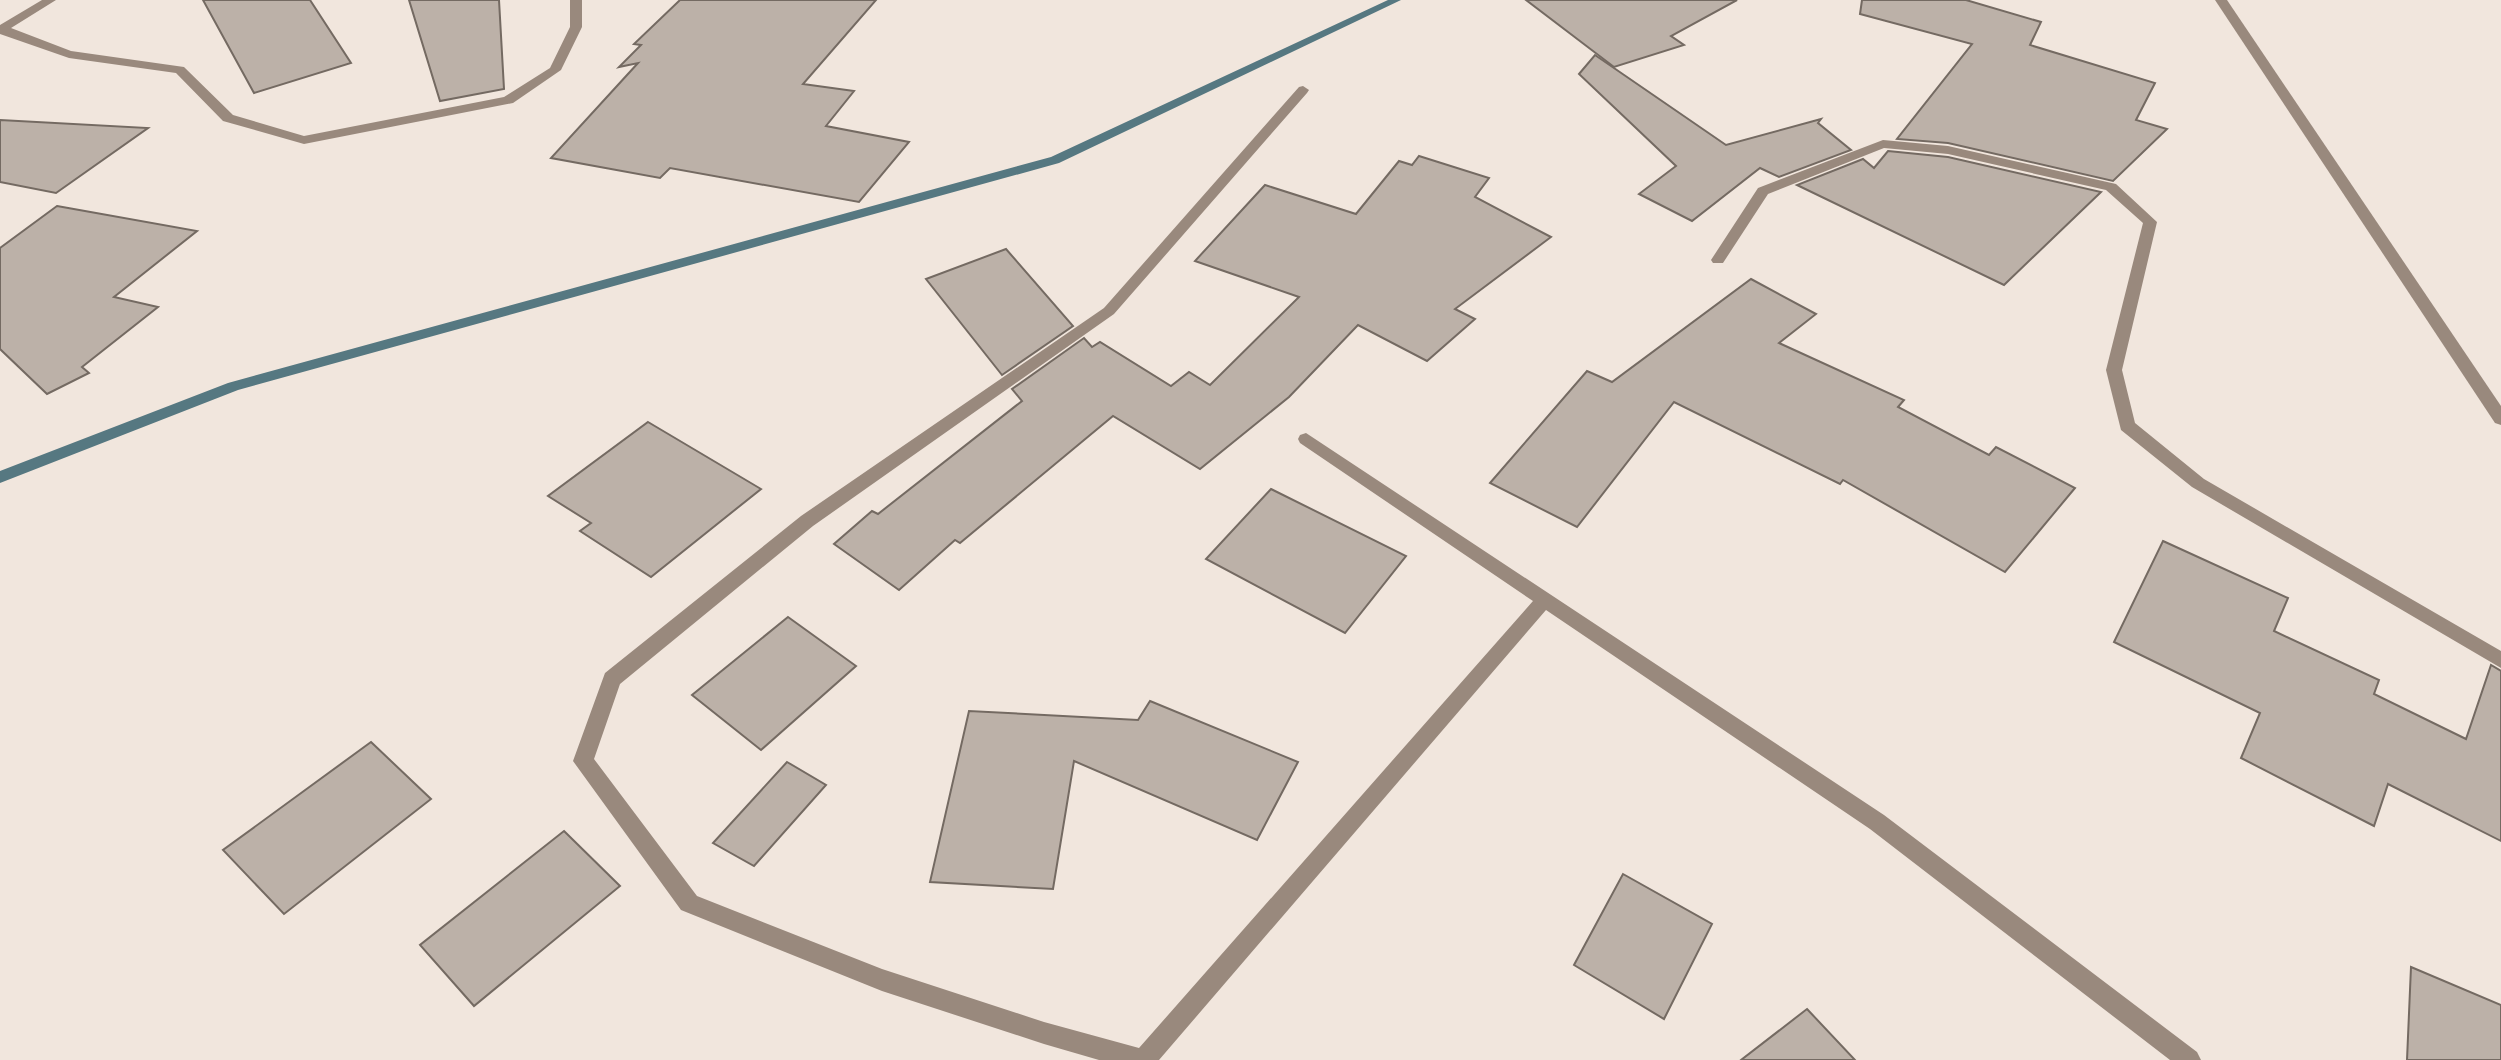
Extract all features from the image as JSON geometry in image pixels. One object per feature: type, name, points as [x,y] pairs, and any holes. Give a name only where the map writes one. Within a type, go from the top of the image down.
[{"type":"street","points":[[1,30],[50,0]]},
{"type":"street","points":[[1,30],[69,54],[180,70],[228,118],[304,141],[508,100],[555,70],[576,27],[576,0]]},
{"type":"street","points":[[2221,0],[2501,419]]},
{"type":"street","points":[[1303,90],[1109,311],[807,521],[612,679],[583,761],[689,903],[882,980],[1044,1033],[1142,1060],[1545,599]]},
{"type":"street","points":[[1718,260],[1763,191],[1883,144],[1948,150],[2111,187],[2150,222],[2114,370],[2127,426],[2198,483],[2501,660]]},
{"type":"street","points":[[1306,439],[1877,822],[2189,1060]]},
{"type":"building","points":[[203,0],[310,0],[351,63],[254,93]]},
{"type":"building","points":[[409,0],[499,0],[504,89],[440,101]]},
{"type":"building","points":[[680,0],[876,0],[803,84],[854,91],[826,126],[909,142],[859,202],[670,168],[660,178],[551,158],[638,63],[619,67],[641,45],[634,44]]},
{"type":"building","points":[[1526,0],[1737,0],[1671,36],[1684,45],[1614,67]]},
{"type":"building","points":[[1862,0],[1966,0],[2041,22],[2030,45],[2155,83],[2136,120],[2167,129],[2113,181],[1948,143],[1897,139],[1972,44],[1860,14]]},
{"type":"building","points":[[1595,55],[1726,145],[1821,119],[1818,123],[1851,150],[1779,177],[1760,168],[1692,221],[1639,194],[1676,166],[1579,74]]},
{"type":"building","points":[[0,120],[148,128],[56,193],[0,182]]},
{"type":"building","points":[[1888,151],[1948,157],[2101,192],[2004,285],[1797,185],[1863,159],[1874,168]]},
{"type":"building","points":[[1419,156],[1489,178],[1475,197],[1551,237],[1455,309],[1475,319],[1427,361],[1358,325],[1289,397],[1200,469],[1113,416],[960,543],[955,540],[899,590],[834,544],[872,511],[878,514],[1022,401],[1012,389],[1084,338],[1092,347],[1100,342],[1171,386],[1189,372],[1210,385],[1299,297],[1195,261],[1265,185],[1356,214],[1399,161],[1412,165]]},
{"type":"building","points":[[57,206],[197,231],[114,297],[158,307],[82,367],[89,373],[47,394],[0,349],[0,248]]},
{"type":"building","points":[[1006,249],[1073,326],[1002,375],[926,279]]},
{"type":"building","points":[[1751,279],[1816,314],[1779,343],[1904,400],[1898,407],[1989,455],[1996,447],[2075,488],[2005,572],[1843,480],[1840,484],[1674,402],[1577,527],[1490,483],[1587,371],[1612,382]]},
{"type":"building","points":[[648,422],[761,489],[651,577],[580,531],[591,523],[548,496]]},
{"type":"building","points":[[1271,489],[1406,556],[1345,633],[1206,559]]},
{"type":"building","points":[[2163,541],[2288,598],[2274,631],[2379,680],[2374,694],[2466,739],[2491,665],[2501,671],[2501,841],[2388,784],[2374,826],[2241,758],[2260,713],[2114,642]]},
{"type":"building","points":[[788,617],[856,666],[761,750],[692,695]]},
{"type":"building","points":[[1150,701],[1298,762],[1257,840],[1074,761],[1053,889],[930,882],[969,711],[1138,720]]},
{"type":"building","points":[[371,742],[431,799],[284,914],[223,850]]},
{"type":"building","points":[[787,762],[826,785],[754,866],[713,843]]},
{"type":"building","points":[[564,831],[620,886],[474,1006],[420,945]]},
{"type":"building","points":[[1623,874],[1712,924],[1664,1019],[1574,965]]},
{"type":"building","points":[[2411,967],[2501,1005],[2501,1060],[2407,1060]]},
{"type":"building","points":[[1807,1009],[1855,1060],[1741,1060]]},
{"type":"waterway","points":[[0,477],[233,386],[1055,160],[1396,0]]}]
